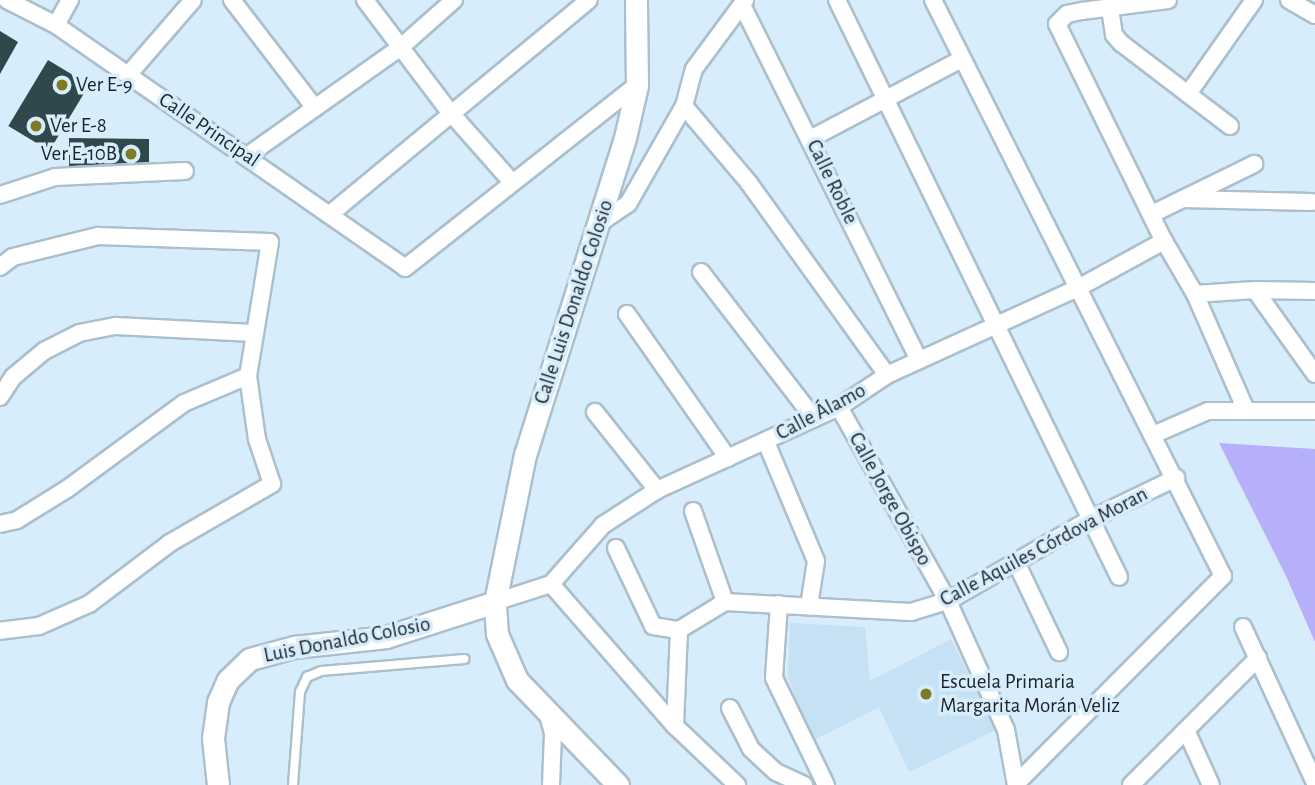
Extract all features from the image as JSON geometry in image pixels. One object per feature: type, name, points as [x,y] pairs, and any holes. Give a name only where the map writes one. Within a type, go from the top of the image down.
[{"type":"street","name":"Calle Principal","points":[[7,0],[56,25],[405,268],[510,180]]},
{"type":"street","points":[[56,25],[70,0]]},
{"type":"street","points":[[128,75],[193,0]]},
{"type":"street","points":[[232,0],[315,108]]},
{"type":"street","points":[[365,0],[449,111],[510,180],[637,85]]},
{"type":"street","points":[[247,156],[401,47],[454,0]]},
{"type":"street","points":[[329,215],[449,111],[589,0]]},
{"type":"street","name":"Calle Luis Donaldo Colosio","points":[[618,785],[517,680],[503,656],[495,602],[525,455],[598,224],[637,85],[636,0]]},
{"type":"street","points":[[837,0],[883,99],[998,323],[1089,520],[1119,577]]},
{"type":"street","points":[[933,0],[960,60],[1080,287],[1223,576],[1016,784]]},
{"type":"street","points":[[1168,0],[1067,14],[1057,24],[1164,241],[1195,294],[1246,410]]},
{"type":"street","points":[[1188,94],[1254,0]]},
{"type":"street","points":[[1289,0],[1315,15]]},
{"type":"street","points":[[598,224],[628,204],[684,106],[694,69],[744,3]]},
{"type":"street","name":"Calle Roble","points":[[744,3],[919,360]]},
{"type":"street","points":[[1110,9],[1114,35],[1121,43],[1230,126]]},
{"type":"street","points":[[810,138],[960,60]]},
{"type":"street","points":[[684,106],[748,183],[887,375]]},
{"type":"street","points":[[1152,215],[1254,164]]},
{"type":"street","points":[[0,195],[21,186],[81,174],[185,171]]},
{"type":"street","points":[[1183,199],[1312,202]]},
{"type":"street","points":[[0,267],[13,257],[98,236],[270,242],[248,376],[257,439],[272,484],[170,543],[89,604],[39,626],[0,631]]},
{"type":"street","name":"Calle Álamo","points":[[551,584],[603,525],[657,490],[839,407],[887,375],[1080,287],[1164,241]]},
{"type":"street","points":[[702,272],[814,418]]},
{"type":"street","points":[[1195,294],[1255,290],[1315,291]]},
{"type":"street","points":[[1255,290],[1315,374]]},
{"type":"street","points":[[628,314],[728,457]]},
{"type":"street","points":[[0,397],[12,377],[44,351],[79,333],[116,326],[253,333]]},
{"type":"street","points":[[0,524],[17,520],[67,489],[184,404],[248,376]]},
{"type":"street","name":"Calle Jorge Obispo","points":[[839,407],[948,601],[1006,730],[1016,784]]},
{"type":"street","points":[[1153,435],[1208,411],[1315,411]]},
{"type":"street","points":[[595,412],[657,490]]},
{"type":"street","points":[[766,442],[816,561],[809,606]]},
{"type":"street","name":"Calle Aquiles Córdova Moran","points":[[725,602],[912,612],[948,601],[1089,520],[1175,478]]},
{"type":"street","points":[[615,548],[653,625],[679,630],[725,602],[694,511]]},
{"type":"street","points":[[1016,562],[1059,652]]},
{"type":"street","points":[[495,602],[551,584],[675,726],[737,785]]},
{"type":"street","name":"Luis Donaldo Colosio","points":[[218,785],[213,738],[218,702],[228,680],[250,659],[293,647],[386,637],[495,602]]},
{"type":"street","points":[[779,604],[774,678],[826,785]]},
{"type":"street","points":[[1243,627],[1315,783]]},
{"type":"street","points":[[675,726],[679,630]]},
{"type":"street","points":[[1131,785],[1258,658]]},
{"type":"street","points":[[730,708],[751,749],[776,772],[804,785]]},
{"type":"street","points":[[546,709],[553,733],[551,785]]},
{"type":"street","points":[[1186,730],[1211,785]]},
{"type":"lane","points":[[293,785],[300,692],[307,677],[321,671],[464,659]]},
{"type":"shaded area","points":[[1219,443],[1315,449],[1315,642],[1286,576]]},
{"type":"shaded area","points":[[790,623],[865,627],[870,681],[951,639],[996,730],[909,772],[879,707],[812,741],[788,677]]},
{"type":"building","points":[[0,31],[18,42],[0,74]]},
{"type":"building","points":[[48,60],[89,85],[49,151],[8,126]]},
{"type":"building","points":[[69,138],[149,139],[149,162],[69,166]]},
{"type":"place","name":"Ver E-9","points":[[62,85]]},
{"type":"place","name":"Ver E-8","points":[[36,126]]},
{"type":"place","name":"Ver E-10B","points":[[131,154]]},
{"type":"place","name":"Escuela Primaria Margarita Morán Veliz","points":[[926,694]]}]
